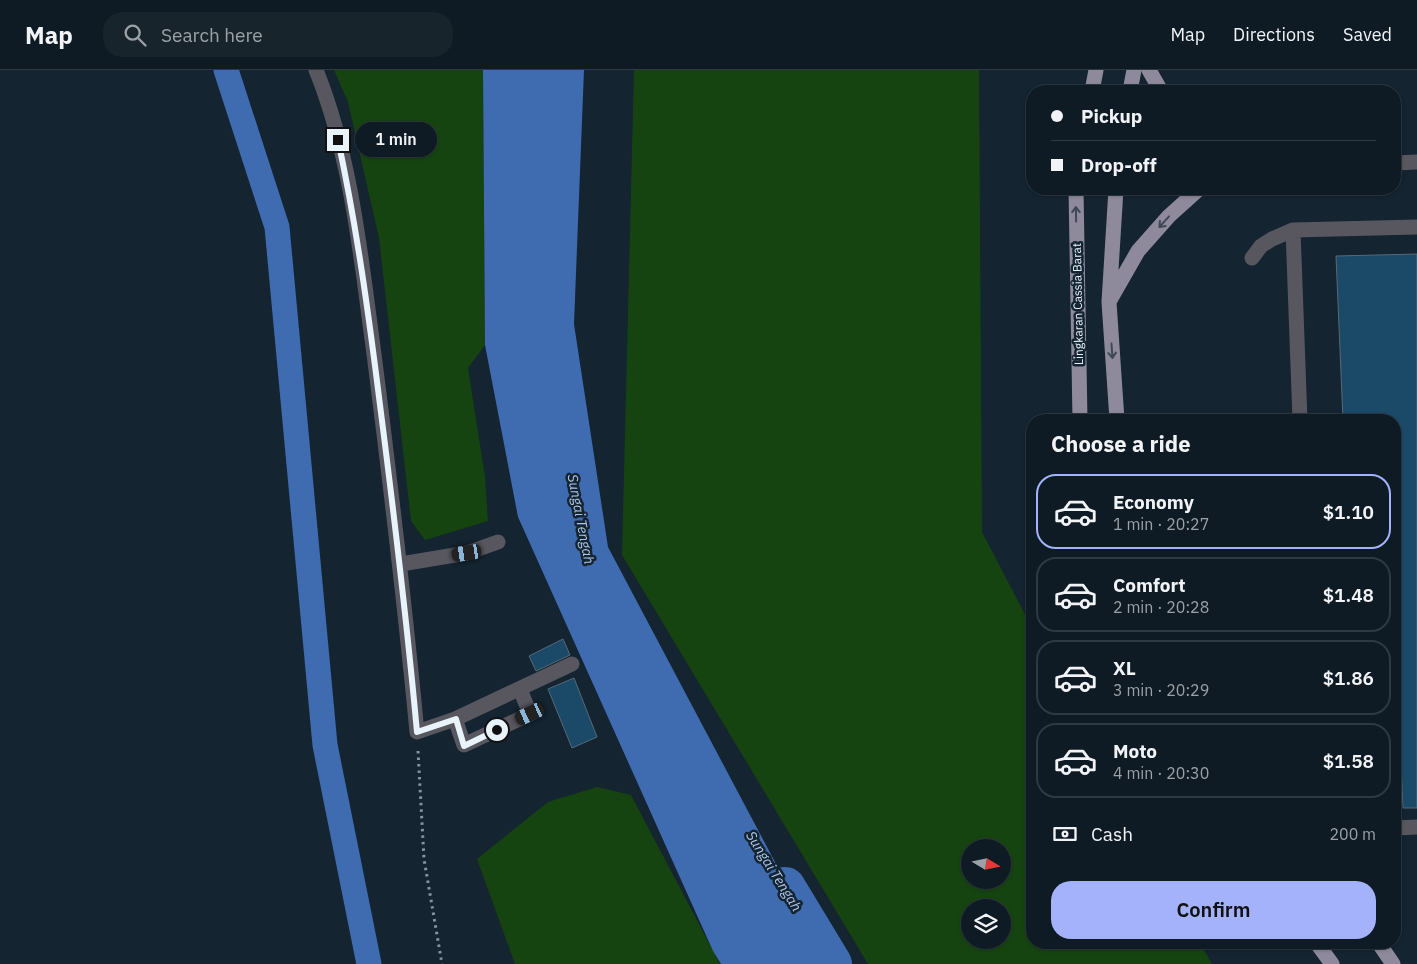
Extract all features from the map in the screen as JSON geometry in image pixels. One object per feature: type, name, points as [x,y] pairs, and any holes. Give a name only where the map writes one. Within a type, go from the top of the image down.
[{"type":"main road","points":[[1093,85],[1096,70]]},
{"type":"main road","points":[[1131,85],[1134,70]]},
{"type":"main road","points":[[1149,70],[1158,85]]},
{"type":"main road","name":"Lingkaran Cassia Barat","points":[[1076,195],[1080,414]]},
{"type":"main road","points":[[1116,195],[1109,302],[1117,414]]},
{"type":"main road","points":[[1109,302],[1138,251],[1170,216],[1193,195]]},
{"type":"main road","points":[[1321,949],[1332,964]]},
{"type":"main road","points":[[1383,949],[1393,964]]},
{"type":"street","points":[[316,70],[329,103],[351,197],[401,564],[417,732],[456,719],[572,664]]},
{"type":"street","points":[[1401,163],[1417,162]]},
{"type":"street","points":[[1252,258],[1261,246],[1293,230],[1417,227]]},
{"type":"street","points":[[1293,230],[1300,414]]},
{"type":"street","points":[[401,564],[467,553],[498,542]]},
{"type":"street","points":[[456,719],[464,746],[530,714],[520,688]]},
{"type":"street","points":[[1401,828],[1417,827]]},
{"type":"path","points":[[417,732],[424,859],[442,964]]},
{"type":"green space","points":[[334,70],[483,70],[485,345],[468,368],[485,477],[488,521],[425,540],[411,521],[379,238],[348,102]]},
{"type":"green space","points":[[634,70],[979,70],[982,532],[1026,616],[1026,949],[1203,949],[1212,964],[868,964],[622,555]]},
{"type":"green space","points":[[597,787],[631,795],[720,964],[515,964],[477,859],[548,802]]},
{"type":"water","points":[[483,70],[584,70],[574,324],[608,547],[829,964],[721,964],[713,951],[518,517],[485,345]]},
{"type":"building","points":[[1417,254],[1417,808],[1403,808],[1401,763],[1401,414],[1343,414],[1336,256]]},
{"type":"building","points":[[563,639],[570,655],[536,671],[529,656]]},
{"type":"building","points":[[574,678],[597,737],[572,748],[548,689]]},
{"type":"waterway","points":[[226,70],[277,227],[325,745],[369,964]]},
{"type":"waterway","name":"Sungai Tengah","points":[[785,888],[831,964]]},
{"type":"route","points":[[338,140],[351,197],[370,328],[401,564],[417,732],[456,719],[464,746],[497,730]]}]
